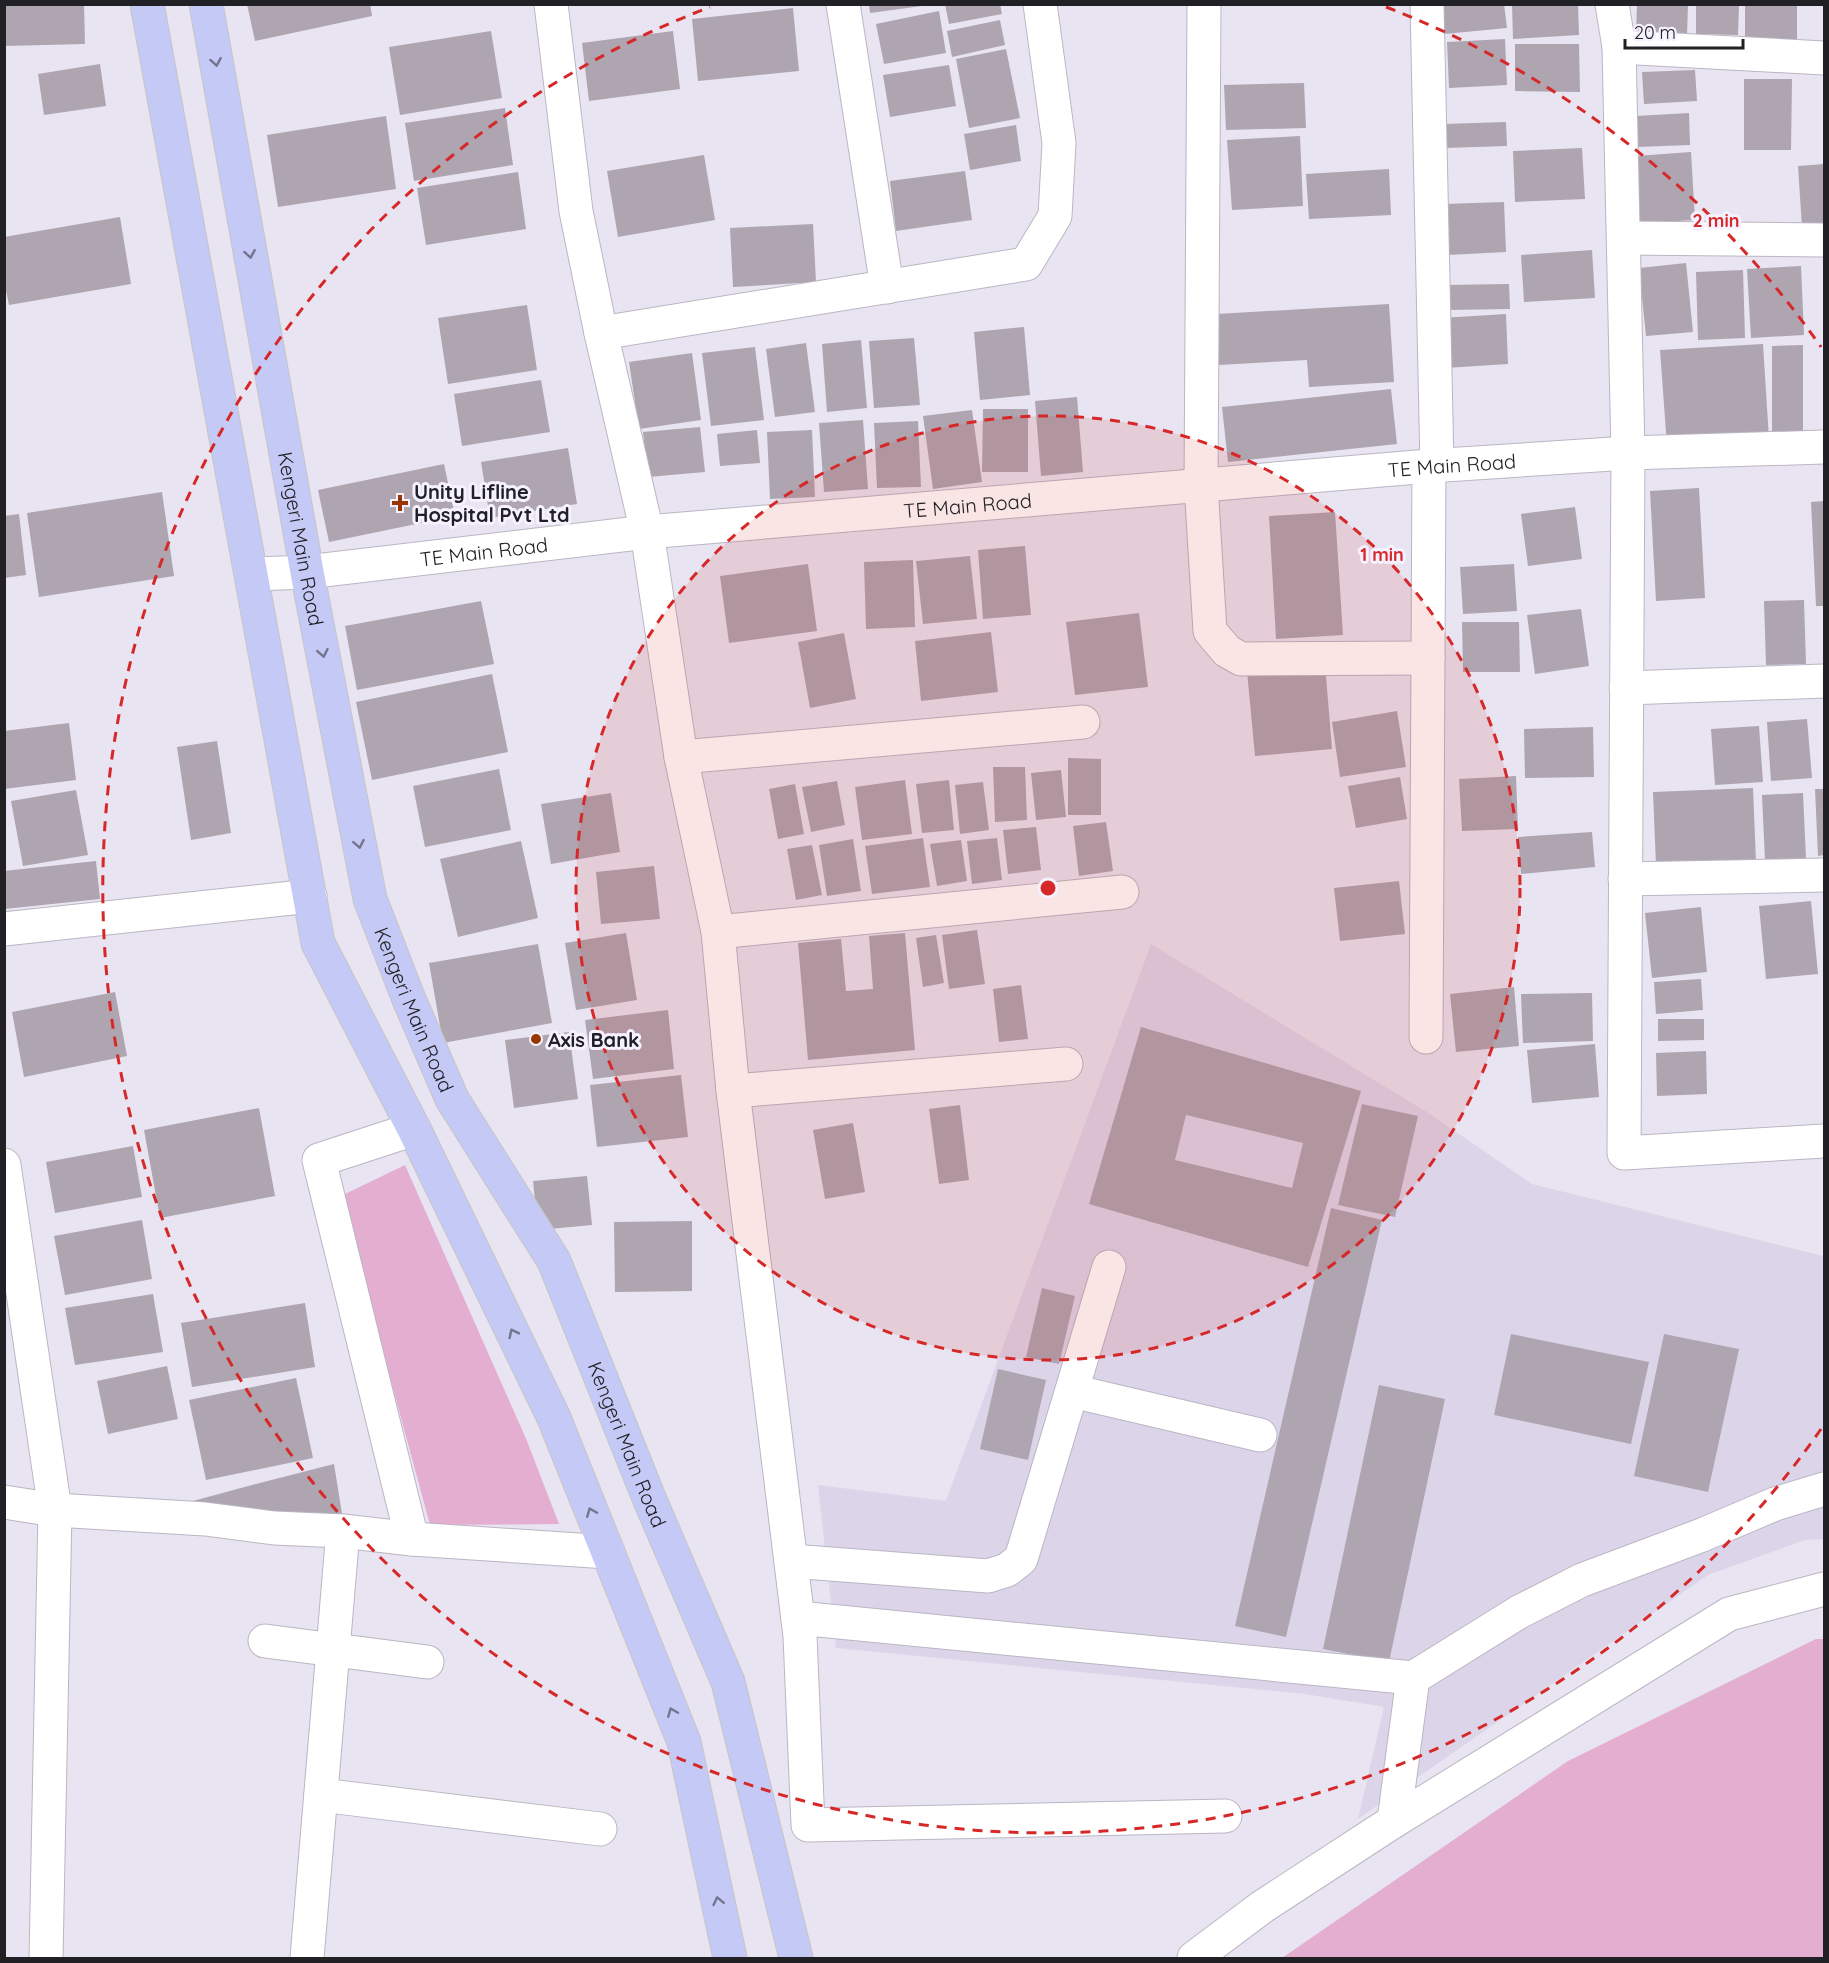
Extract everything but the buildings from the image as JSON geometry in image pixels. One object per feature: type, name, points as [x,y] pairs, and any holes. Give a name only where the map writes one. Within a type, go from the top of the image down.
[{"type":"main road","points":[[147,4],[318,943],[414,1129],[554,1418],[684,1742],[730,1959]]},
{"type":"main road","name":"Kengeri Main Road","points":[[206,4],[307,572],[370,899],[408,997],[452,1099],[554,1261],[649,1498],[728,1682],[796,1959]]},
{"type":"street","points":[[551,4],[576,211],[601,333],[647,532],[681,757],[718,932],[733,1090],[798,1618],[808,1825]]},
{"type":"street","points":[[843,4],[887,287]]},
{"type":"street","points":[[601,333],[1026,264],[1055,216],[1059,143],[1040,4]]},
{"type":"street","points":[[1204,4],[1201,485],[1210,631],[1227,651],[1241,659],[1428,658]]},
{"type":"street","points":[[1426,1037],[1428,658],[1433,466],[1427,4]]},
{"type":"street","points":[[1612,4],[1619,47],[1628,453],[1624,1153],[1824,1141]]},
{"type":"street","points":[[1619,47],[1824,58]]},
{"type":"street","points":[[1624,238],[1824,240]]},
{"type":"street","name":"TE Main Road","points":[[251,574],[307,572],[647,532],[1433,466],[1628,453],[1824,447]]},
{"type":"street","points":[[1626,688],[1824,681]]},
{"type":"street","points":[[681,757],[1083,722]]},
{"type":"street","points":[[1625,879],[1824,875]]},
{"type":"street","points":[[718,932],[1122,892]]},
{"type":"street","points":[[4,929],[310,896]]},
{"type":"street","points":[[733,1090],[1066,1064]]},
{"type":"street","points":[[412,1539],[319,1160],[414,1129]]},
{"type":"street","points":[[4,1165],[55,1510],[46,1959]]},
{"type":"street","points":[[791,1561],[988,1576],[1008,1570],[1021,1559],[1109,1267]]},
{"type":"street","points":[[1072,1391],[1260,1435]]},
{"type":"street","points":[[798,1618],[1413,1678],[1519,1612],[1582,1580],[1702,1535],[1775,1504],[1824,1489]]},
{"type":"street","points":[[4,1502],[55,1510],[205,1519],[274,1528],[343,1531],[412,1539],[608,1552]]},
{"type":"street","points":[[307,1959],[343,1531]]},
{"type":"street","points":[[1194,1959],[1262,1907],[1394,1821],[1729,1614],[1824,1589]]},
{"type":"street","points":[[265,1641],[427,1662]]},
{"type":"street","points":[[1394,1821],[1413,1678]]},
{"type":"street","points":[[321,1796],[600,1829]]},
{"type":"street","points":[[766,1841],[808,1825],[1225,1816]]},
{"type":"shaded area","points":[[1151,944],[1430,1114],[1532,1184],[1824,1256],[1824,1539],[1805,1540],[1708,1575],[1358,1819],[1384,1707],[1305,1694],[836,1648],[818,1485],[946,1501]]},
{"type":"shaded area","points":[[405,1165],[527,1441],[559,1524],[430,1525],[341,1196]]},
{"type":"shaded area","points":[[1816,1639],[1824,1639],[1824,1958],[1282,1958],[1568,1761]]},
{"type":"place","name":"Unity Lifline Hospital Pvt Ltd","points":[[400,503]]},
{"type":"place","name":"Axis Bank","points":[[536,1039]]}]
